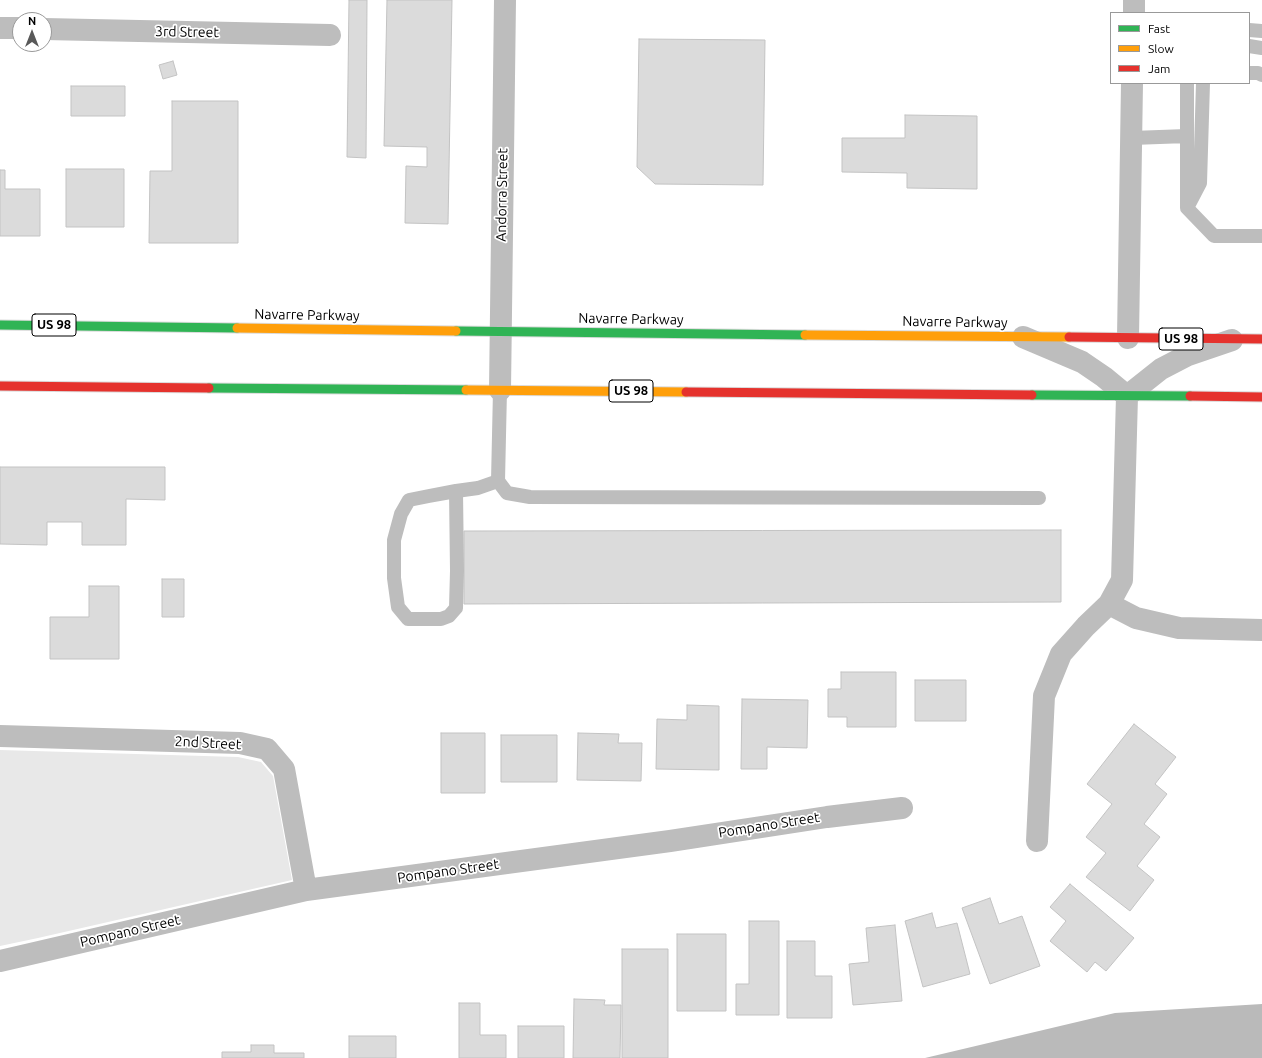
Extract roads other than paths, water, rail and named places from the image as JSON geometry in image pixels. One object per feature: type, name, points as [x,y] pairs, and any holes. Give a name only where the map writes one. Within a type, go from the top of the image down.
[{"type":"highway","name":"Navarre Parkway","points":[[0,325],[501,332],[1262,339]]},
{"type":"highway","name":"US 98","points":[[0,386],[1262,397]]},
{"type":"street","name":"Andorra Street","points":[[500,390],[505,0]]},
{"type":"street","points":[[1134,0],[1134,12]]},
{"type":"street","points":[[0,28],[12,28]]},
{"type":"street","name":"3rd Street","points":[[52,29],[330,35]]},
{"type":"street","points":[[1128,338],[1132,84]]},
{"type":"street","points":[[1023,337],[1082,362],[1104,376],[1127,396]]},
{"type":"street","points":[[1037,841],[1044,696],[1061,654],[1086,626],[1109,604],[1122,580],[1127,396],[1161,369],[1188,355],[1235,339]]},
{"type":"street","points":[[1109,604],[1136,618],[1179,628],[1262,630]]},
{"type":"street","name":"2nd Street","points":[[0,736],[240,743],[267,749],[284,769],[306,890]]},
{"type":"street","name":"Pompano Street","points":[[0,961],[306,890],[670,841],[827,817],[902,808]]},
{"type":"lane","points":[[1250,30],[1262,31]]},
{"type":"lane","points":[[1250,46],[1262,48]]},
{"type":"lane","points":[[1250,73],[1258,73],[1262,75]]},
{"type":"lane","points":[[1187,84],[1187,208],[1214,236],[1262,236]]},
{"type":"lane","points":[[1187,208],[1200,182],[1204,84]]},
{"type":"lane","points":[[1132,138],[1187,136]]},
{"type":"lane","points":[[500,390],[498,481],[507,493],[530,497],[1039,498]]},
{"type":"lane","points":[[456,491],[456,608],[449,616],[441,619],[408,619],[398,607],[394,578],[394,540],[401,514],[409,500],[456,491],[478,488],[498,481]]}]
